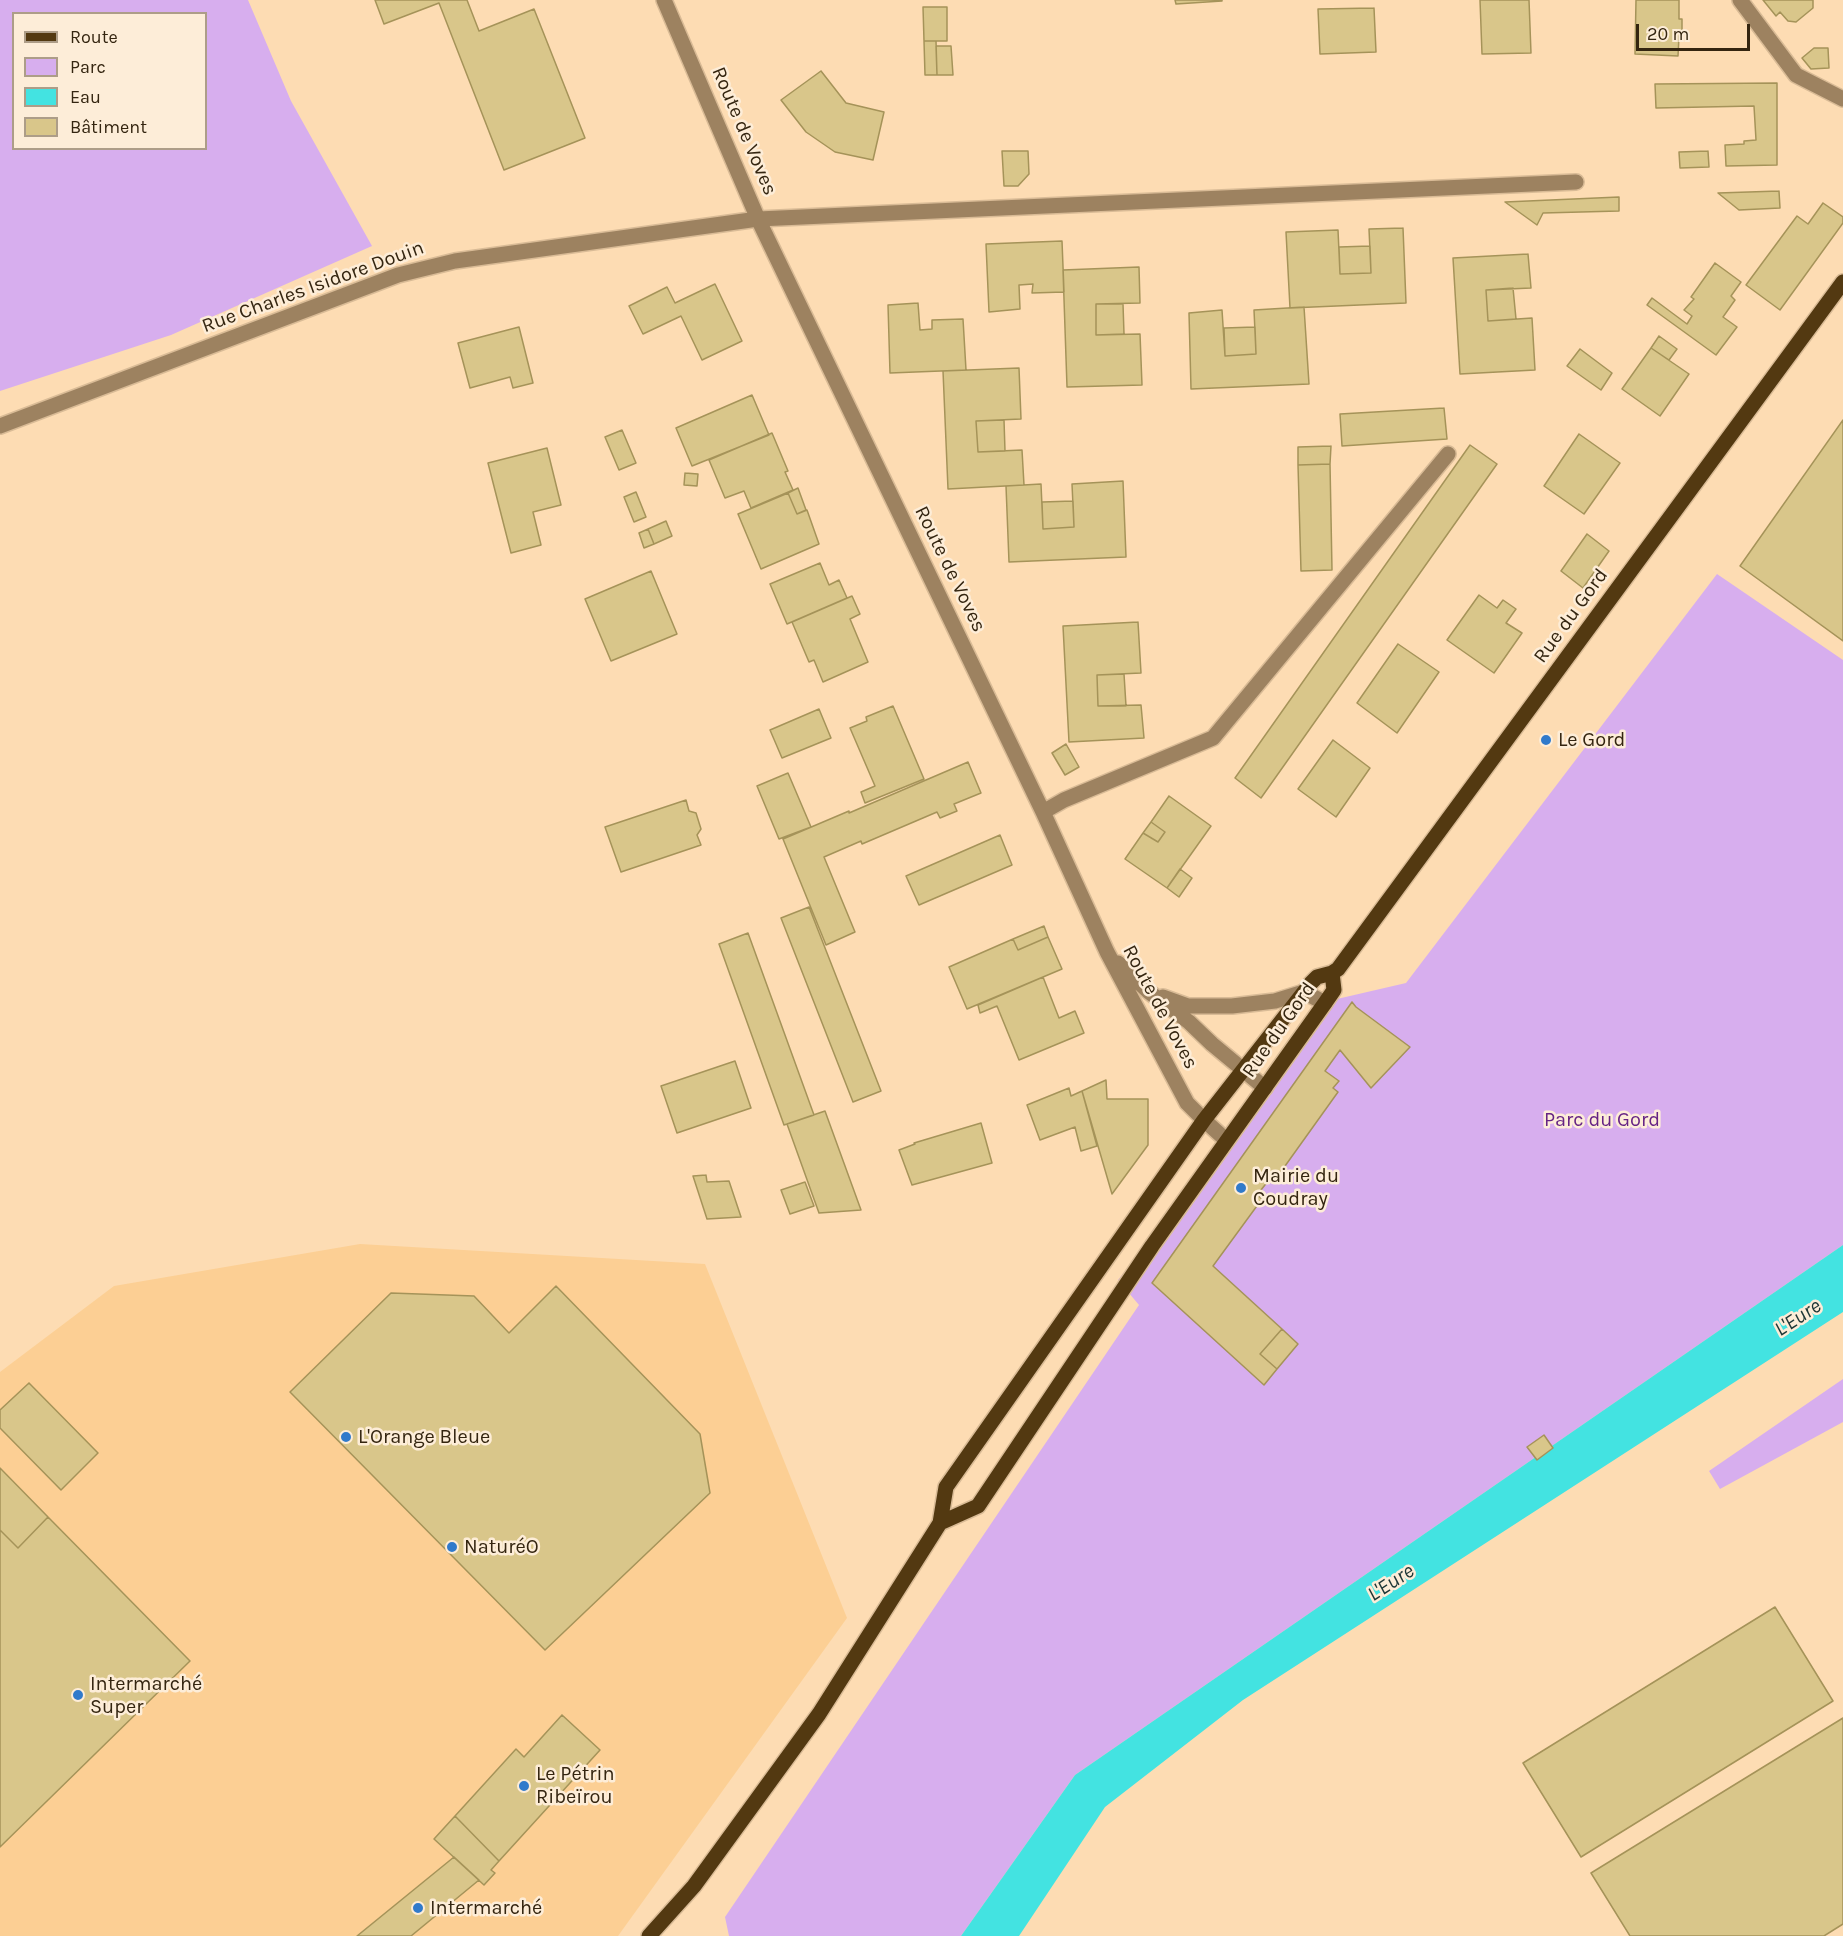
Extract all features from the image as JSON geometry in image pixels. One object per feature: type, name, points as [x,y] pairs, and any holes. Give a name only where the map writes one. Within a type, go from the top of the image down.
[{"type":"main road","name":"Rue du Gord","points":[[940,1523],[946,1487],[1204,1120],[1317,977],[1332,973],[1345,959],[1843,282]]},
{"type":"main road","name":"Rue du Gord","points":[[940,1523],[978,1506],[1152,1246],[1334,990],[1332,973]]},
{"type":"main road","points":[[649,1936],[694,1886],[819,1714],[940,1523]]},
{"type":"street","name":"Route de Voves","points":[[664,0],[758,219],[1043,812],[1107,952],[1187,1103],[1226,1140]]},
{"type":"street","points":[[1740,0],[1796,75],[1843,99]]},
{"type":"street","name":"Rue Charles Isidore Douin","points":[[0,426],[410,271],[455,261],[758,219],[1576,182]]},
{"type":"street","points":[[1043,812],[1064,800],[1213,738],[1448,454]]},
{"type":"street","points":[[1107,952],[1149,992],[1189,1022],[1265,1088]]},
{"type":"street","points":[[1149,992],[1188,1006],[1221,1006],[1275,1001],[1304,992],[1325,1003]]},
{"type":"shaded area","points":[[360,1244],[705,1264],[847,1618],[618,1936],[0,1936],[0,1372],[114,1286]]},
{"type":"green space","points":[[0,0],[248,0],[291,101],[372,246],[171,335],[0,391]]},
{"type":"green space","name":"Parc du Gord","points":[[1717,574],[1843,660],[1843,1245],[1075,1775],[961,1936],[729,1936],[725,1917],[1139,1305],[1118,1280],[1337,999],[1406,983]]},
{"type":"green space","points":[[1843,1379],[1843,1422],[1720,1489],[1709,1471]]},
{"type":"water","name":"L'Eure","points":[[1843,1245],[1843,1312],[1243,1700],[1105,1807],[1019,1936],[961,1936],[1075,1775]]},
{"type":"building","points":[[375,0],[467,0],[479,31],[534,9],[585,138],[504,170],[439,3],[384,24]]},
{"type":"building","points":[[1175,0],[1222,0],[1222,1],[1176,4]]},
{"type":"building","points":[[1480,0],[1529,0],[1531,53],[1482,54]]},
{"type":"building","points":[[1636,0],[1679,0],[1682,35],[1679,36],[1678,56],[1635,54]]},
{"type":"building","points":[[1763,0],[1813,0],[1813,8],[1796,22],[1788,21],[1780,12],[1776,16]]},
{"type":"building","points":[[923,7],[947,7],[947,41],[924,41]]},
{"type":"building","points":[[1374,8],[1376,52],[1320,54],[1318,9]]},
{"type":"building","points":[[924,41],[936,41],[937,75],[925,75]]},
{"type":"building","points":[[936,46],[951,46],[953,75],[937,75]]},
{"type":"building","points":[[1814,48],[1828,48],[1829,68],[1811,69],[1802,58]]},
{"type":"building","points":[[821,71],[846,103],[884,112],[873,160],[835,152],[806,132],[781,100]]},
{"type":"building","points":[[1777,83],[1777,165],[1726,166],[1725,145],[1744,144],[1744,141],[1756,140],[1754,106],[1656,108],[1655,84]]},
{"type":"building","points":[[1002,151],[1028,151],[1029,174],[1018,186],[1004,186]]},
{"type":"building","points":[[1708,151],[1709,167],[1680,168],[1679,152]]},
{"type":"building","points":[[1779,191],[1780,208],[1739,210],[1718,193]]},
{"type":"building","points":[[1619,197],[1619,211],[1543,213],[1537,225],[1505,202]]},
{"type":"building","points":[[1823,203],[1843,217],[1843,223],[1780,310],[1746,285],[1797,216],[1808,224]]},
{"type":"building","points":[[1403,228],[1406,303],[1290,308],[1286,232],[1338,230],[1340,274],[1371,273],[1369,229]]},
{"type":"building","points":[[1062,241],[1064,292],[1032,293],[1033,284],[1019,285],[1020,309],[989,312],[986,244]]},
{"type":"building","points":[[1370,246],[1371,273],[1340,274],[1339,247]]},
{"type":"building","points":[[1528,254],[1531,288],[1486,290],[1488,321],[1532,318],[1535,370],[1460,374],[1453,258]]},
{"type":"building","points":[[1715,263],[1741,282],[1731,296],[1735,300],[1723,317],[1737,327],[1716,355],[1647,305],[1652,298],[1687,324],[1692,316],[1684,310],[1694,299],[1691,297]]},
{"type":"building","points":[[1139,267],[1140,303],[1096,304],[1096,335],[1140,334],[1142,385],[1067,387],[1063,270]]},
{"type":"building","points":[[715,284],[742,341],[702,360],[681,316],[643,334],[629,306],[667,287],[675,303]]},
{"type":"building","points":[[1513,288],[1516,319],[1488,321],[1486,290]]},
{"type":"building","points":[[918,303],[920,330],[932,329],[932,320],[963,319],[966,370],[890,373],[888,305]]},
{"type":"building","points":[[1096,304],[1123,304],[1124,334],[1096,335]]},
{"type":"building","points":[[1304,307],[1309,384],[1191,389],[1189,313],[1222,310],[1225,356],[1256,354],[1254,310]]},
{"type":"building","points":[[519,327],[533,383],[513,388],[510,377],[470,388],[458,343]]},
{"type":"building","points":[[1255,327],[1256,354],[1225,356],[1224,328]]},
{"type":"building","points":[[1659,336],[1677,349],[1669,360],[1651,348]]},
{"type":"building","points":[[1651,348],[1689,374],[1660,416],[1622,389]]},
{"type":"building","points":[[1580,349],[1612,373],[1601,390],[1567,366]]},
{"type":"building","points":[[1019,368],[1021,419],[976,421],[978,452],[1022,450],[1024,485],[948,489],[943,371]]},
{"type":"building","points":[[752,395],[769,435],[692,466],[676,428]]},
{"type":"building","points":[[1444,408],[1447,439],[1342,446],[1340,414]]},
{"type":"building","points":[[1004,420],[1005,451],[978,452],[976,421]]},
{"type":"building","points":[[1843,420],[1843,641],[1740,566]]},
{"type":"building","points":[[622,430],[636,463],[619,470],[605,437]]},
{"type":"building","points":[[772,433],[788,471],[785,472],[793,490],[751,508],[744,491],[725,498],[709,460]]},
{"type":"building","points":[[1579,434],[1620,463],[1584,514],[1544,486]]},
{"type":"building","points":[[1470,445],[1497,464],[1261,798],[1235,778]]},
{"type":"building","points":[[1331,446],[1330,464],[1298,465],[1298,447]]},
{"type":"building","points":[[547,448],[561,505],[533,512],[541,545],[511,553],[488,463]]},
{"type":"building","points":[[1330,464],[1332,570],[1301,571],[1298,465]]},
{"type":"building","points":[[685,473],[698,474],[697,486],[684,485]]},
{"type":"building","points":[[1123,481],[1126,557],[1009,562],[1006,486],[1041,484],[1043,529],[1074,527],[1072,484]]},
{"type":"building","points":[[798,488],[806,510],[797,514],[788,493]]},
{"type":"building","points":[[636,492],[646,517],[634,522],[624,497]]},
{"type":"building","points":[[788,493],[797,514],[807,510],[819,544],[761,569],[738,514]]},
{"type":"building","points":[[1073,501],[1074,527],[1043,529],[1042,502]]},
{"type":"building","points":[[666,521],[672,536],[654,544],[648,529]]},
{"type":"building","points":[[648,529],[654,544],[644,548],[639,533]]},
{"type":"building","points":[[1587,534],[1609,551],[1583,588],[1561,571]]},
{"type":"building","points":[[820,563],[829,585],[839,580],[847,598],[787,624],[770,584]]},
{"type":"building","points":[[651,571],[677,634],[611,661],[585,599]]},
{"type":"building","points":[[1479,595],[1497,608],[1503,600],[1516,609],[1506,623],[1522,633],[1494,673],[1447,640]]},
{"type":"building","points":[[852,596],[860,614],[850,619],[868,662],[823,682],[814,660],[809,662],[792,622]]},
{"type":"building","points":[[1138,622],[1141,673],[1097,675],[1098,706],[1141,705],[1144,738],[1069,742],[1063,626]]},
{"type":"building","points":[[1398,644],[1439,672],[1397,733],[1357,703]]},
{"type":"building","points":[[1124,674],[1126,706],[1098,706],[1097,675]]},
{"type":"building","points":[[893,706],[924,779],[865,803],[861,792],[875,786],[850,728],[867,721],[866,717]]},
{"type":"building","points":[[819,709],[831,738],[782,758],[770,730]]},
{"type":"building","points":[[1333,740],[1370,768],[1336,817],[1298,789]]},
{"type":"building","points":[[1066,744],[1079,767],[1065,775],[1052,753]]},
{"type":"building","points":[[968,762],[981,793],[954,804],[957,811],[940,818],[937,812],[862,844],[861,841],[824,857],[855,932],[826,945],[783,839]]},
{"type":"building","points":[[788,773],[811,827],[779,839],[757,786]]},
{"type":"building","points":[[1169,796],[1211,826],[1167,888],[1125,859],[1143,833],[1158,842],[1165,832],[1151,822]]},
{"type":"building","points":[[686,800],[689,811],[696,813],[701,829],[697,835],[701,845],[621,872],[605,827]]},
{"type":"building","points":[[1151,822],[1165,832],[1158,842],[1143,833]]},
{"type":"building","points":[[1000,835],[1012,865],[919,905],[906,876]]},
{"type":"building","points":[[1180,869],[1192,878],[1179,897],[1167,888]]},
{"type":"building","points":[[809,907],[881,1091],[853,1102],[781,918]]},
{"type":"building","points":[[1044,926],[1048,937],[1018,950],[1013,939]]},
{"type":"building","points":[[748,933],[814,1115],[784,1125],[719,944]]},
{"type":"building","points":[[1048,937],[1062,969],[967,1009],[949,967],[1013,939],[1018,950]]},
{"type":"building","points":[[1043,977],[1059,1018],[1075,1011],[1084,1033],[1019,1060],[997,1006],[980,1013],[978,1005]]},
{"type":"building","name":"Mairie du Coudray","points":[[1352,1002],[1410,1047],[1371,1088],[1340,1050],[1325,1071],[1339,1081],[1333,1088],[1338,1092],[1275,1180],[1272,1176],[1257,1195],[1262,1199],[1213,1266],[1282,1329],[1260,1354],[1277,1369],[1264,1385],[1152,1283]]},
{"type":"building","points":[[735,1061],[751,1108],[677,1133],[661,1086]]},
{"type":"building","points":[[1106,1080],[1107,1099],[1148,1099],[1148,1145],[1112,1194],[1082,1091]]},
{"type":"building","points":[[1069,1088],[1071,1096],[1082,1091],[1097,1146],[1081,1151],[1075,1127],[1040,1140],[1027,1105]]},
{"type":"building","points":[[825,1111],[861,1210],[819,1213],[787,1124]]},
{"type":"building","points":[[981,1123],[992,1163],[912,1185],[899,1150],[914,1143]]},
{"type":"building","points":[[706,1175],[707,1182],[729,1181],[741,1217],[707,1219],[693,1176]]},
{"type":"building","points":[[805,1182],[814,1206],[790,1214],[781,1190]]},
{"type":"building","points":[[556,1286],[700,1434],[710,1493],[545,1650],[290,1392],[391,1293],[474,1296],[509,1333]]},
{"type":"building","points":[[1282,1329],[1298,1344],[1277,1369],[1260,1354]]},
{"type":"building","points":[[29,1383],[98,1453],[61,1490],[0,1428],[0,1410]]},
{"type":"building","points":[[1544,1435],[1553,1448],[1537,1460],[1527,1447]]},
{"type":"building","points":[[0,1468],[48,1517],[18,1548],[0,1530]]},
{"type":"building","name":"Intermarché Super","points":[[48,1517],[190,1661],[0,1847],[0,1530],[18,1548]]},
{"type":"building","points":[[1775,1607],[1833,1701],[1581,1857],[1523,1763]]},
{"type":"building","name":"Le Pétrin Ribeïrou","points":[[562,1715],[600,1750],[499,1861],[455,1816],[516,1749],[524,1757]]},
{"type":"building","points":[[1843,1718],[1843,1924],[1824,1936],[1630,1936],[1591,1873]]},
{"type":"building","points":[[455,1816],[499,1861],[491,1870],[495,1873],[484,1885],[434,1839]]},
{"type":"building","name":"Intermarché","points":[[454,1857],[479,1880],[411,1936],[357,1936]]},
{"type":"place","name":"Le Gord","points":[[1546,740]]},
{"type":"place","name":"Mairie du Coudray","points":[[1241,1188]]},
{"type":"place","name":"L'Orange Bleue","points":[[346,1437]]},
{"type":"place","name":"NaturéO","points":[[452,1547]]},
{"type":"place","name":"Intermarché Super","points":[[78,1695]]},
{"type":"place","name":"Le Pétrin Ribeïrou","points":[[524,1786]]},
{"type":"place","name":"Intermarché","points":[[418,1908]]}]
